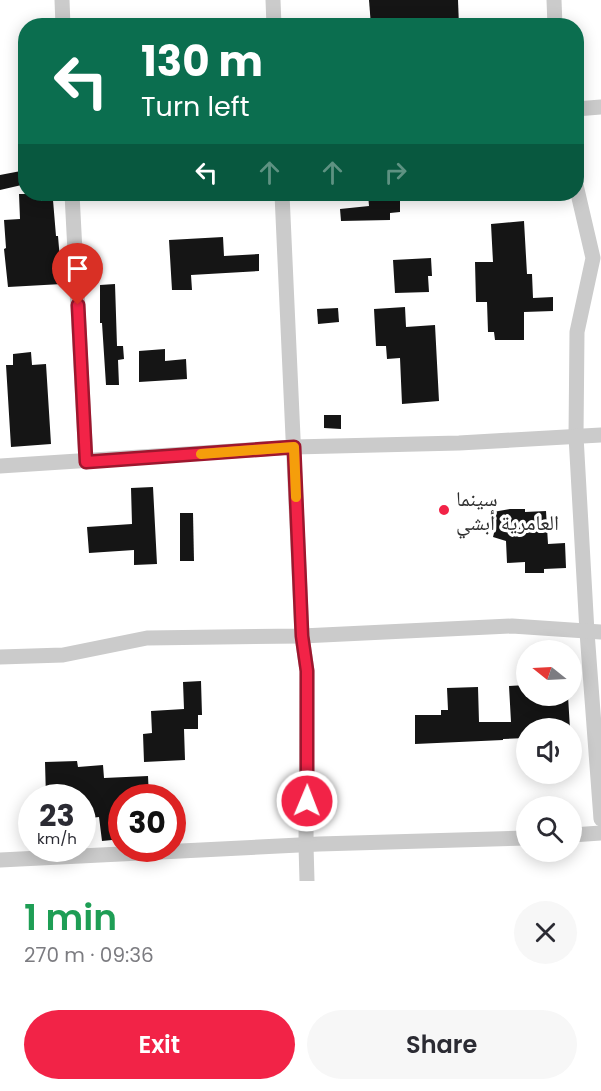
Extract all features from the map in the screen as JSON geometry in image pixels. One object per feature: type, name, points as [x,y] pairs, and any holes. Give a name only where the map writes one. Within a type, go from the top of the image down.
[{"type":"street","points":[[62,0],[63,18]]},
{"type":"street","points":[[273,0],[274,18]]},
{"type":"street","points":[[554,0],[555,18]]},
{"type":"street","points":[[584,108],[601,107]]},
{"type":"street","points":[[72,201],[86,462]]},
{"type":"street","points":[[282,201],[302,636],[307,671],[307,881]]},
{"type":"street","points":[[580,201],[593,258],[576,332],[576,436],[594,632],[601,819]]},
{"type":"street","points":[[0,466],[294,447],[459,443],[601,435]]},
{"type":"street","points":[[0,657],[63,655],[147,638],[302,636],[512,626],[594,632]]},
{"type":"street","points":[[582,834],[601,833]]},
{"type":"street","points":[[0,860],[306,845],[516,838]]},
{"type":"building","points":[[369,0],[458,0],[459,18],[370,18]]},
{"type":"building","points":[[18,172],[18,186],[0,190],[0,175]]},
{"type":"building","points":[[19,201],[53,201],[62,284],[8,287],[4,220],[20,219]]},
{"type":"building","points":[[369,201],[400,201],[400,212],[390,213],[390,220],[341,221],[340,209],[369,206]]},
{"type":"building","points":[[524,221],[527,274],[532,274],[533,298],[553,297],[553,311],[524,312],[524,340],[495,340],[494,332],[488,332],[487,302],[476,302],[475,262],[493,262],[491,224]]},
{"type":"building","points":[[223,237],[224,256],[259,254],[259,271],[191,275],[192,290],[172,290],[169,240]]},
{"type":"building","points":[[431,258],[432,276],[428,276],[429,292],[395,293],[393,260]]},
{"type":"building","points":[[115,284],[117,346],[123,346],[124,359],[118,360],[119,385],[106,385],[102,323],[100,323],[100,285]]},
{"type":"building","points":[[405,307],[406,327],[435,325],[439,401],[402,404],[400,358],[387,359],[386,346],[376,346],[374,309]]},
{"type":"building","points":[[338,308],[339,322],[318,324],[317,309]]},
{"type":"building","points":[[165,349],[165,361],[186,359],[187,379],[139,382],[139,351]]},
{"type":"building","points":[[31,352],[32,365],[46,364],[51,444],[11,447],[6,365],[13,365],[13,354]]},
{"type":"building","points":[[324,415],[341,415],[341,429],[324,428]]},
{"type":"building","points":[[153,487],[157,564],[134,565],[134,550],[89,553],[87,527],[132,524],[131,488]]},
{"type":"building","points":[[525,509],[525,512],[546,511],[548,544],[565,543],[566,568],[544,569],[544,573],[525,573],[525,562],[507,563],[506,541],[493,537],[495,529],[493,512]]},
{"type":"building","points":[[180,513],[193,513],[194,561],[180,561]]},
{"type":"building","points":[[201,681],[202,715],[198,715],[198,729],[184,729],[185,760],[144,762],[143,734],[152,733],[151,711],[184,709],[183,682]]},
{"type":"building","points":[[509,686],[516,686],[516,706],[569,706],[569,718],[516,718],[516,738],[415,744],[415,715],[441,715],[441,710],[448,710],[447,688],[478,687],[479,722],[511,722]]},
{"type":"building","points":[[77,761],[78,767],[103,765],[104,778],[148,776],[148,784],[108,784],[108,840],[102,841],[99,817],[96,817],[96,784],[46,784],[45,762]]},
{"type":"slow traffic","points":[[201,454],[294,447],[296,497]]},
{"type":"place","name":"سينما العامرية أبشي","points":[[444,510]]},
{"type":"route","points":[[78,305],[86,462],[294,447],[302,636],[307,671],[307,801]]}]
